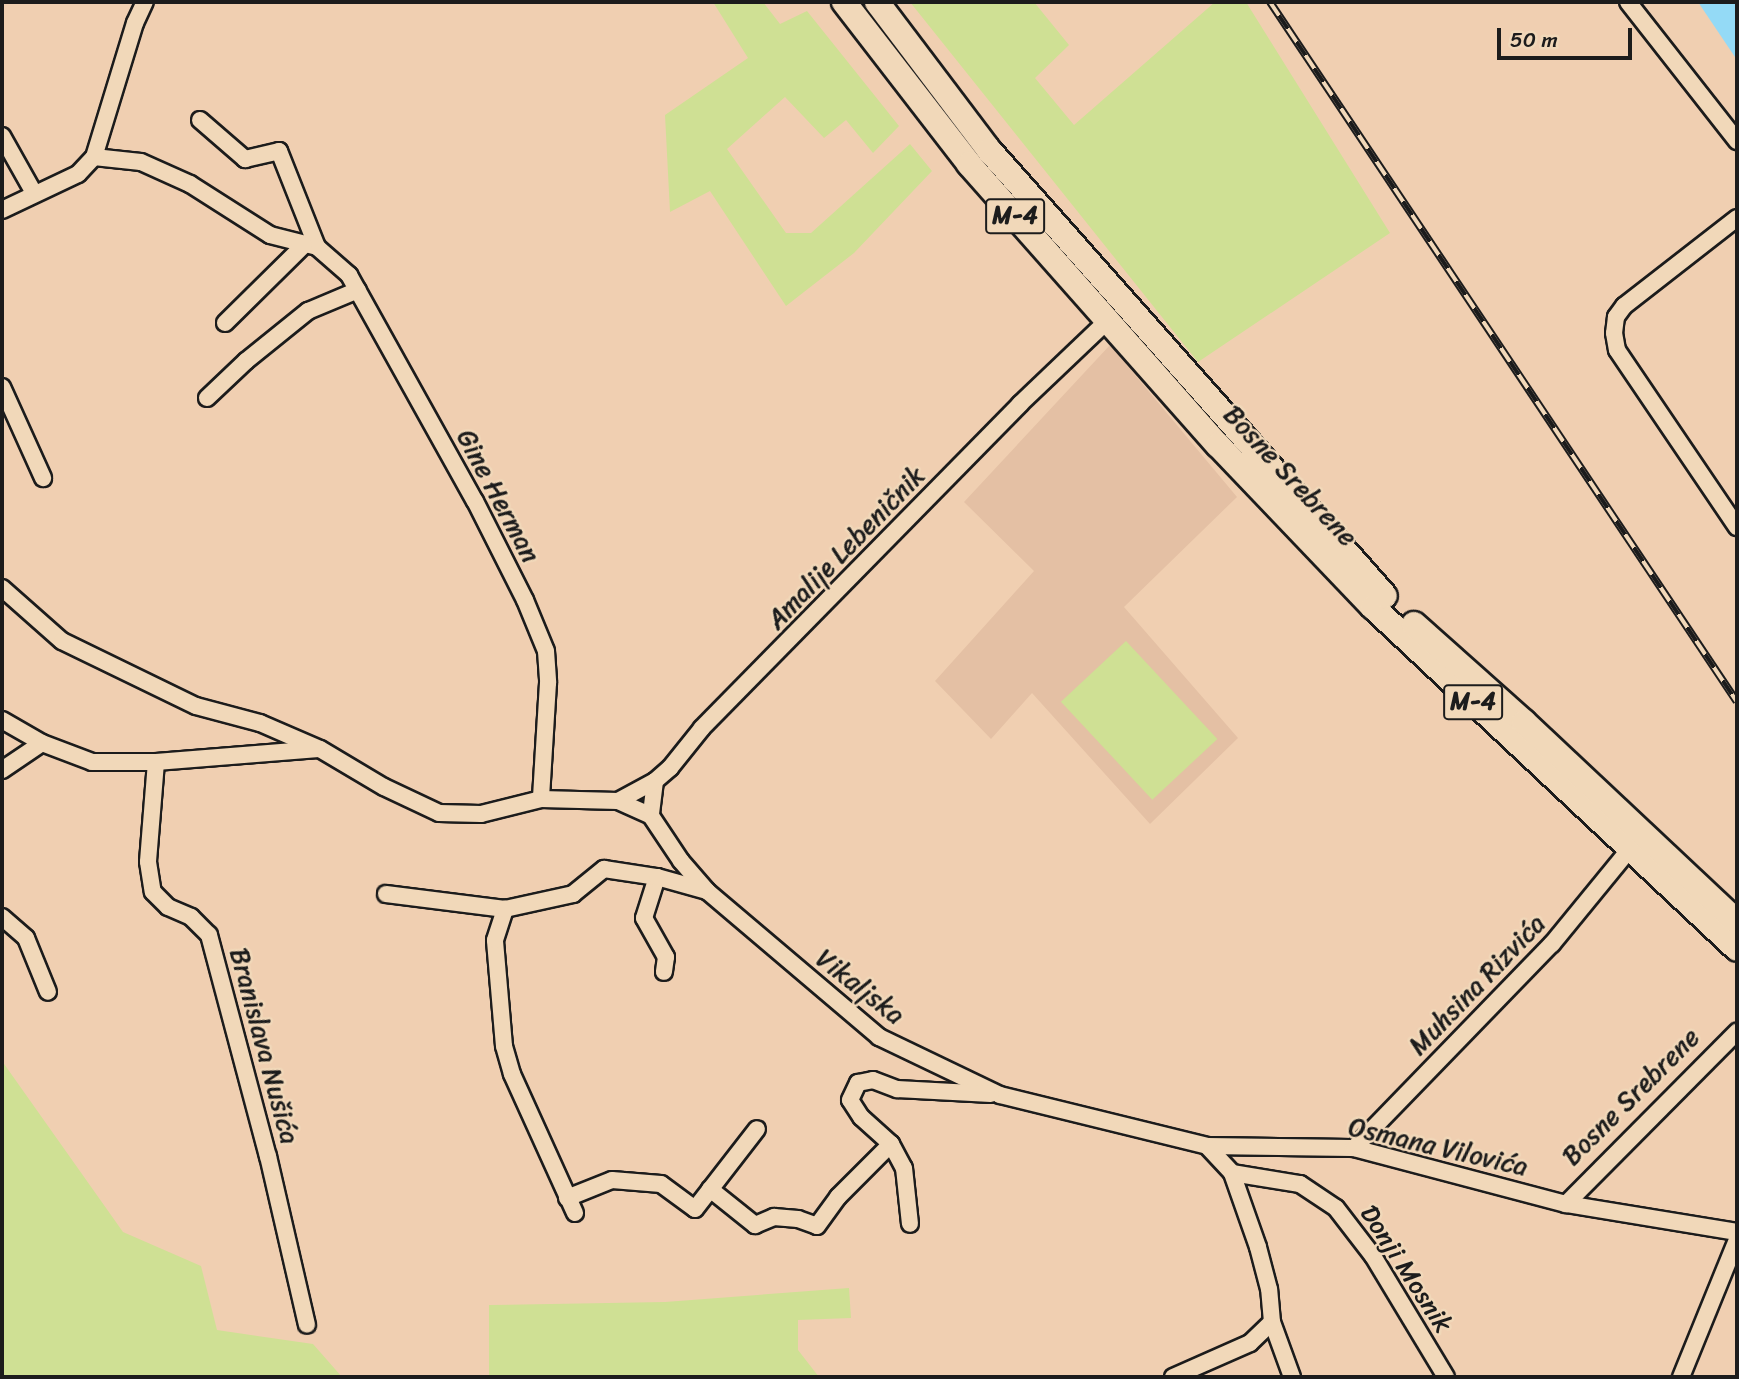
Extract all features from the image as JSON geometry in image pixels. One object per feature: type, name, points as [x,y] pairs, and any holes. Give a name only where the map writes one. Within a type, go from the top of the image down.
[{"type":"main road","name":"Bosne Srebrene","points":[[844,2],[969,164],[1106,322],[1218,445],[1373,607],[1737,949]]},
{"type":"main road","name":"Bosne Srebrene","points":[[877,2],[989,150],[1392,604],[1524,722],[1737,922]]},
{"type":"street","points":[[2,210],[78,174],[94,157],[135,23],[145,2]]},
{"type":"street","points":[[1628,2],[1737,141]]},
{"type":"street","name":"Gine Herman","points":[[200,120],[245,159],[279,151],[310,246]]},
{"type":"street","points":[[2,136],[34,194]]},
{"type":"street","name":"Gine Herman","points":[[94,157],[141,162],[190,184],[270,235],[310,246],[349,275],[475,501],[525,600],[546,651],[548,683],[541,799]]},
{"type":"street","points":[[1737,218],[1624,306],[1616,317],[1614,333],[1617,350],[1737,527]]},
{"type":"street","points":[[225,323],[310,246]]},
{"type":"street","points":[[207,398],[246,361],[308,311],[358,290]]},
{"type":"street","name":"Amalije Lebeničnik","points":[[618,801],[655,781],[702,728],[1020,404],[1106,322]]},
{"type":"street","points":[[2,387],[43,478]]},
{"type":"street","points":[[2,588],[62,641],[196,706],[260,723],[320,749],[384,787],[439,813],[481,814],[541,799],[618,801],[651,816],[655,781]]},
{"type":"street","points":[[2,720],[43,743],[92,762],[156,762],[320,749]]},
{"type":"street","points":[[2,770],[43,743]]},
{"type":"street","name":"Branislava Nušića","points":[[156,762],[148,862],[153,892],[168,907],[191,917],[209,935],[268,1156],[307,1325]]},
{"type":"street","name":"Vikaljska","points":[[651,816],[681,861],[707,891],[878,1037],[1000,1095]]},
{"type":"street","name":"Muhsina Rizvića","points":[[1354,1148],[1552,944],[1629,850]]},
{"type":"street","name":"Vikaljska","points":[[386,894],[505,909],[573,894],[604,869],[657,877],[707,891]]},
{"type":"street","points":[[657,877],[644,918],[666,957],[664,972]]},
{"type":"street","points":[[505,909],[495,940],[504,1046],[512,1074],[575,1213]]},
{"type":"street","points":[[2,917],[26,938],[47,992]]},
{"type":"street","name":"Bosne Srebrene","points":[[1566,1204],[1737,1032]]},
{"type":"street","name":"Vikaljska","points":[[910,1224],[904,1168],[891,1144],[861,1117],[850,1100],[858,1083],[873,1080],[897,1089],[1000,1095],[1207,1146]]},
{"type":"street","points":[[567,1198],[612,1180],[661,1184],[695,1209],[757,1129]]},
{"type":"street","points":[[710,1189],[755,1225],[774,1217],[798,1219],[817,1226],[838,1197],[891,1144]]},
{"type":"street","points":[[1207,1146],[1232,1173],[1258,1247],[1269,1289],[1272,1322],[1292,1377]]},
{"type":"street","name":"Osmana Vilovića","points":[[1207,1146],[1354,1148],[1566,1204],[1737,1232]]},
{"type":"street","name":"Donji Mosnik","points":[[1232,1173],[1300,1184],[1336,1208],[1373,1256],[1446,1377]]},
{"type":"street","points":[[1681,1377],[1737,1240]]},
{"type":"street","points":[[1173,1377],[1250,1343],[1272,1322]]},
{"type":"shaded area","points":[[1110,345],[1237,497],[1124,607],[1238,738],[1150,824],[1032,693],[991,739],[935,681],[1034,571],[964,502]]},
{"type":"green space","points":[[713,2],[763,2],[780,24],[807,11],[899,126],[873,153],[846,120],[824,138],[785,97],[727,149],[786,233],[811,233],[910,144],[932,171],[854,253],[786,306],[710,191],[670,212],[665,115],[748,58]]},
{"type":"green space","points":[[910,2],[1034,2],[1069,45],[1035,78],[1074,125],[1215,2],[1246,2],[1390,233],[1198,362]]},
{"type":"green space","points":[[1126,641],[1217,739],[1152,800],[1061,702]]},
{"type":"green space","points":[[2,1061],[123,1232],[201,1266],[217,1330],[313,1344],[342,1377],[2,1377]]},
{"type":"green space","points":[[849,1288],[851,1318],[798,1320],[798,1350],[819,1377],[489,1377],[489,1305],[665,1302]]},
{"type":"water","points":[[1698,2],[1737,2],[1737,60]]},
{"type":"railway","points":[[1270,2],[1737,702]]}]
